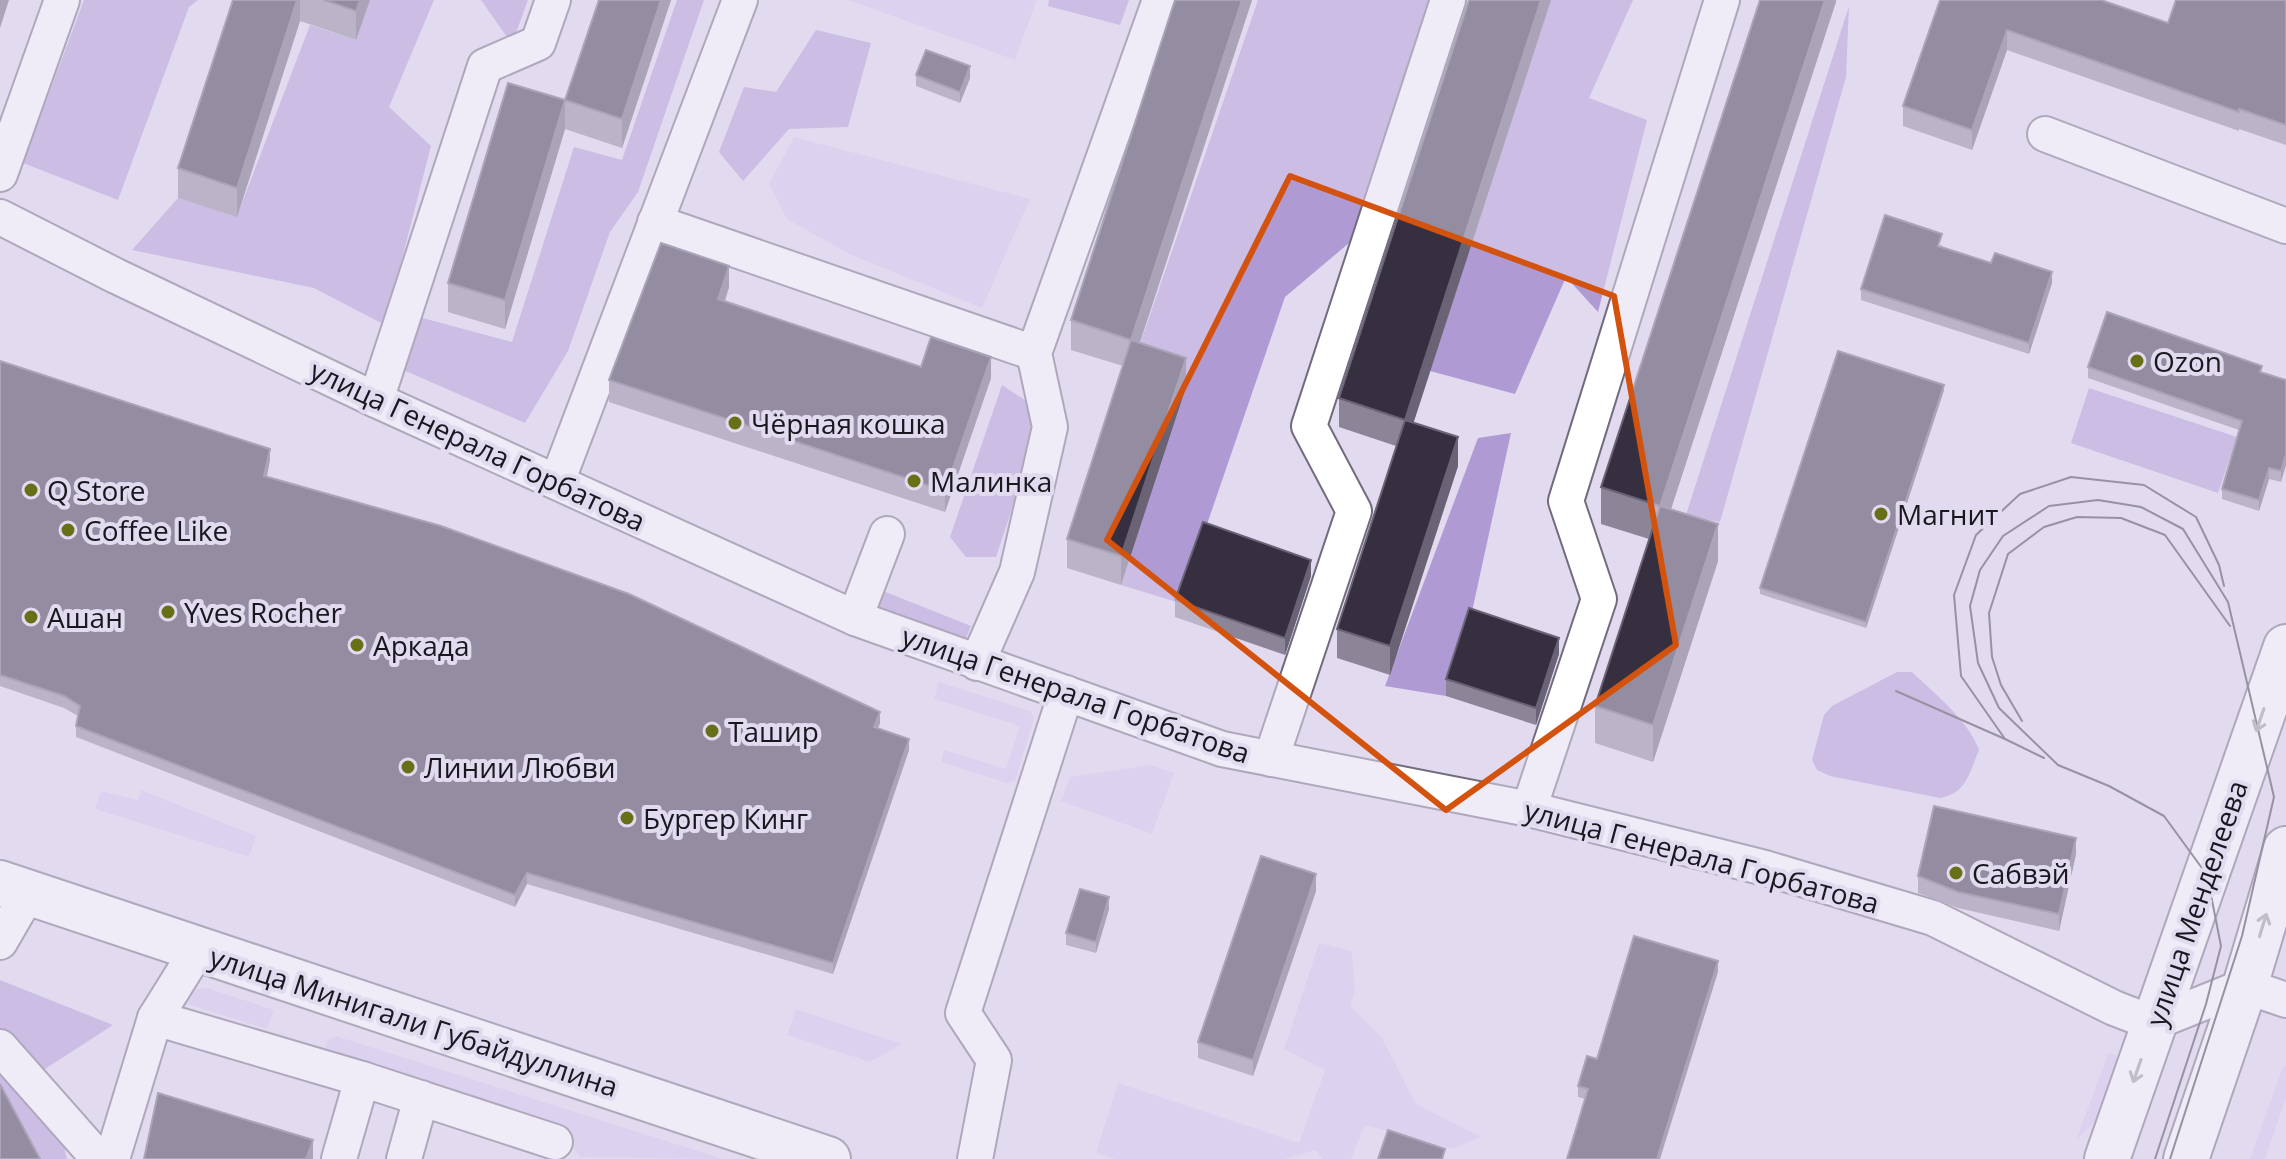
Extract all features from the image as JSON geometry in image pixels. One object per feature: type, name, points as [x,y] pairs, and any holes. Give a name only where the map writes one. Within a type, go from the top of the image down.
[{"type":"main road","name":"улица Менделеева","points":[[2107,1159],[2286,647]]},
{"type":"main road","points":[[2186,1159],[2245,986],[2286,849]]},
{"type":"main road","name":"улица Минигали Губайдуллина","points":[[14,888],[828,1159]]},
{"type":"street","points":[[0,174],[62,0]]},
{"type":"street","points":[[376,400],[485,66],[538,43],[553,0]]},
{"type":"street","points":[[557,482],[740,0]]},
{"type":"street","points":[[977,663],[1017,572],[1050,427],[1034,353],[1160,0]]},
{"type":"street","points":[[1271,759],[1354,511],[1309,426],[1448,0]]},
{"type":"street","points":[[1529,809],[1599,599],[1566,501],[1722,0]]},
{"type":"street","points":[[2045,134],[2286,226]]},
{"type":"street","name":"улица Генерала Горбатова","points":[[0,217],[376,400],[855,618],[1222,749],[1529,809],[1765,868],[1933,918],[2114,1008],[2153,1023]]},
{"type":"street","points":[[655,222],[1034,353]]},
{"type":"street","points":[[855,618],[887,534]]},
{"type":"street","points":[[975,1159],[994,1060],[963,1013],[1066,693]]},
{"type":"street","points":[[0,942],[14,888]]},
{"type":"street","points":[[112,1159],[146,1097],[155,1018],[198,949]]},
{"type":"street","points":[[2153,1023],[2245,986],[2286,1000]]},
{"type":"street","points":[[155,1018],[362,1079],[555,1142]]},
{"type":"street","points":[[0,1047],[99,1159]]},
{"type":"street","points":[[339,1159],[362,1079]]},
{"type":"street","points":[[404,1159],[421,1098]]},
{"type":"highlighted area","points":[[1290,176],[1614,296],[1676,645],[1446,810],[1107,540]]},
{"type":"shaded area","points":[[84,0],[198,0],[189,7],[118,200],[23,163]]},
{"type":"shaded area","points":[[370,0],[434,0],[389,107],[431,146],[385,325],[314,288],[132,250],[178,198],[237,216],[310,25],[356,40]]},
{"type":"shaded area","points":[[481,0],[528,0],[512,44]]},
{"type":"shaded area","points":[[677,0],[704,0],[638,192],[610,232],[568,351],[525,423],[401,369],[419,317],[512,342],[574,147],[622,160]]},
{"type":"shaded area","points":[[848,0],[1037,0],[1015,60]]},
{"type":"shaded area","points":[[1049,0],[1129,0],[1120,25],[1048,6]]},
{"type":"shaded area","points":[[1258,0],[1442,0],[1355,238],[1285,297],[1180,603],[1121,585],[1186,387],[1136,356]]},
{"type":"shaded area","points":[[1551,0],[1633,0],[1589,98],[1647,120],[1598,312],[1566,277],[1515,394],[1430,371]]},
{"type":"shaded area","points":[[1849,6],[1846,77],[1720,522],[1686,515]]},
{"type":"shaded area","points":[[816,30],[871,43],[848,127],[789,129],[743,181],[719,152],[744,87],[776,92]]},
{"type":"shaded area","points":[[794,137],[1030,199],[982,308],[849,254],[787,219],[769,184]]},
{"type":"shaded area","points":[[1002,385],[1034,406],[1040,424],[996,557],[966,557],[950,537]]},
{"type":"shaded area","points":[[2089,388],[2237,437],[2218,493],[2071,443]]},
{"type":"shaded area","points":[[1511,433],[1469,625],[1446,696],[1385,686],[1478,438]]},
{"type":"shaded area","points":[[878,589],[971,626],[964,643],[871,606]]},
{"type":"shaded area","points":[[1897,672],[1912,672],[1959,718],[1974,739],[1979,750],[1966,781],[1956,792],[1940,798],[1830,776],[1817,770],[1812,760],[1824,715],[1832,706]]},
{"type":"shaded area","points":[[939,682],[1030,711],[1034,718],[1015,781],[1007,783],[941,762],[944,750],[1006,769],[1020,726],[934,699]]},
{"type":"shaded area","points":[[1151,765],[1174,773],[1152,834],[1061,801],[1070,777]]},
{"type":"shaded area","points":[[141,790],[256,836],[249,857],[95,809],[101,791],[138,800]]},
{"type":"shaded area","points":[[1319,943],[1352,951],[1355,991],[1350,1006],[1382,1038],[1416,1104],[1481,1137],[1453,1149],[1365,1125],[1351,1159],[1323,1159],[1316,1150],[1285,1159],[1115,1159],[1096,1153],[1118,1083],[1299,1143],[1325,1070],[1284,1049]]},
{"type":"shaded area","points":[[0,980],[113,1025],[45,1069],[67,1159],[34,1159],[0,1113]]},
{"type":"shaded area","points":[[207,988],[274,1010],[267,1029],[187,1004],[192,990]]},
{"type":"shaded area","points":[[796,1009],[902,1044],[870,1062],[787,1035]]},
{"type":"shaded area","points":[[336,1036],[723,1159],[580,1157],[560,1131],[330,1057],[325,1048],[328,1040]]},
{"type":"shaded area","points":[[2109,1052],[2118,1057],[2119,1062],[2102,1115],[2076,1140]]},
{"type":"shaded area","points":[[2286,1065],[2286,1098],[2265,1159],[2250,1159],[2282,1069]]},
{"type":"building","points":[[233,0],[297,0],[237,188],[178,168]]},
{"type":"building","points":[[324,0],[360,0],[356,11]]},
{"type":"building","points":[[599,0],[661,0],[622,119],[565,100]]},
{"type":"building","points":[[1175,0],[1242,0],[1131,340],[1071,320]]},
{"type":"building","points":[[1469,0],[1541,0],[1405,420],[1339,398]]},
{"type":"building","points":[[1760,0],[1825,0],[1660,506],[1601,487]]},
{"type":"building","points":[[1940,0],[2101,0],[2168,23],[2176,0],[2286,0],[2286,125],[2239,109],[2239,112],[2007,30],[1972,130],[1903,106]]},
{"type":"building","points":[[926,50],[970,66],[960,92],[916,75]]},
{"type":"building","points":[[508,83],[565,100],[505,300],[448,283]]},
{"type":"building","points":[[1885,215],[1942,234],[1938,246],[1991,263],[1995,253],[2052,272],[2029,343],[1861,289]]},
{"type":"building","points":[[661,243],[729,266],[718,299],[921,367],[931,337],[991,357],[945,491],[609,380]]},
{"type":"building","points":[[2107,312],[2262,366],[2260,372],[2286,380],[2286,454],[2281,471],[2269,468],[2259,500],[2222,489],[2242,421],[2088,367]]},
{"type":"building","points":[[1131,340],[1186,358],[1121,556],[1067,539]]},
{"type":"building","points":[[1838,351],[1944,385],[1866,622],[1760,588]]},
{"type":"building","name":"Аркада","points":[[0,361],[270,449],[264,476],[441,526],[629,594],[880,712],[874,727],[909,739],[833,963],[527,873],[515,895],[76,726],[80,706],[64,696],[0,675]]},
{"type":"building","points":[[1405,420],[1458,437],[1390,646],[1337,629]]},
{"type":"building","points":[[1660,506],[1718,524],[1653,725],[1595,706]]},
{"type":"building","points":[[1203,522],[1311,560],[1285,638],[1175,600]]},
{"type":"building","points":[[1469,608],[1559,638],[1536,708],[1446,679]]},
{"type":"building","points":[[1934,806],[2076,838],[2059,914],[1958,892],[1918,876]]},
{"type":"building","points":[[1261,856],[1316,874],[1253,1060],[1198,1042]]},
{"type":"building","points":[[1080,889],[1109,897],[1096,942],[1066,933]]},
{"type":"building","points":[[1634,936],[1718,961],[1657,1159],[1567,1159],[1588,1089],[1578,1086],[1587,1056],[1597,1059]]},
{"type":"building","points":[[0,1084],[40,1159],[0,1159]]},
{"type":"building","points":[[158,1093],[313,1140],[306,1159],[144,1159]]},
{"type":"building","points":[[1388,1130],[1445,1149],[1442,1159],[1378,1159]]},
{"type":"tram line","points":[[2044,758],[2005,739],[1961,676],[1954,595],[1976,535],[2020,494],[2071,477],[2144,485],[2196,517],[2219,565],[2224,586]]},
{"type":"tram line","points":[[2155,1159],[2206,1004],[2221,946],[2207,875],[2164,816],[2109,786],[2058,765],[1999,708],[1978,663],[1970,606],[1980,570],[2003,536],[2049,506],[2098,500],[2141,507],[2183,529],[2228,602],[2274,797],[2242,936],[2170,1159]]},
{"type":"tram line","points":[[2022,721],[2001,685],[1992,657],[1989,613],[2008,554],[2044,527],[2077,517],[2121,518],[2165,535],[2230,626]]},
{"type":"tram line","points":[[1896,691],[2005,739]]},
{"type":"place","name":"Ozon","points":[[2137,361]]},
{"type":"place","name":"Чёрная кошка","points":[[735,423]]},
{"type":"place","name":"Малинка","points":[[914,481]]},
{"type":"place","name":"Q Store","points":[[31,490]]},
{"type":"place","name":"Магнит","points":[[1881,514]]},
{"type":"place","name":"Coffee Like","points":[[68,530]]},
{"type":"place","name":"Yves Rocher","points":[[168,612]]},
{"type":"place","name":"Ашан","points":[[31,617]]},
{"type":"place","name":"Аркада","points":[[357,645]]},
{"type":"place","name":"Ташир","points":[[712,731]]},
{"type":"place","name":"Линии Любви","points":[[408,767]]},
{"type":"place","name":"Бургер Кинг","points":[[627,818]]},
{"type":"place","name":"Сабвэй","points":[[1956,873]]}]
